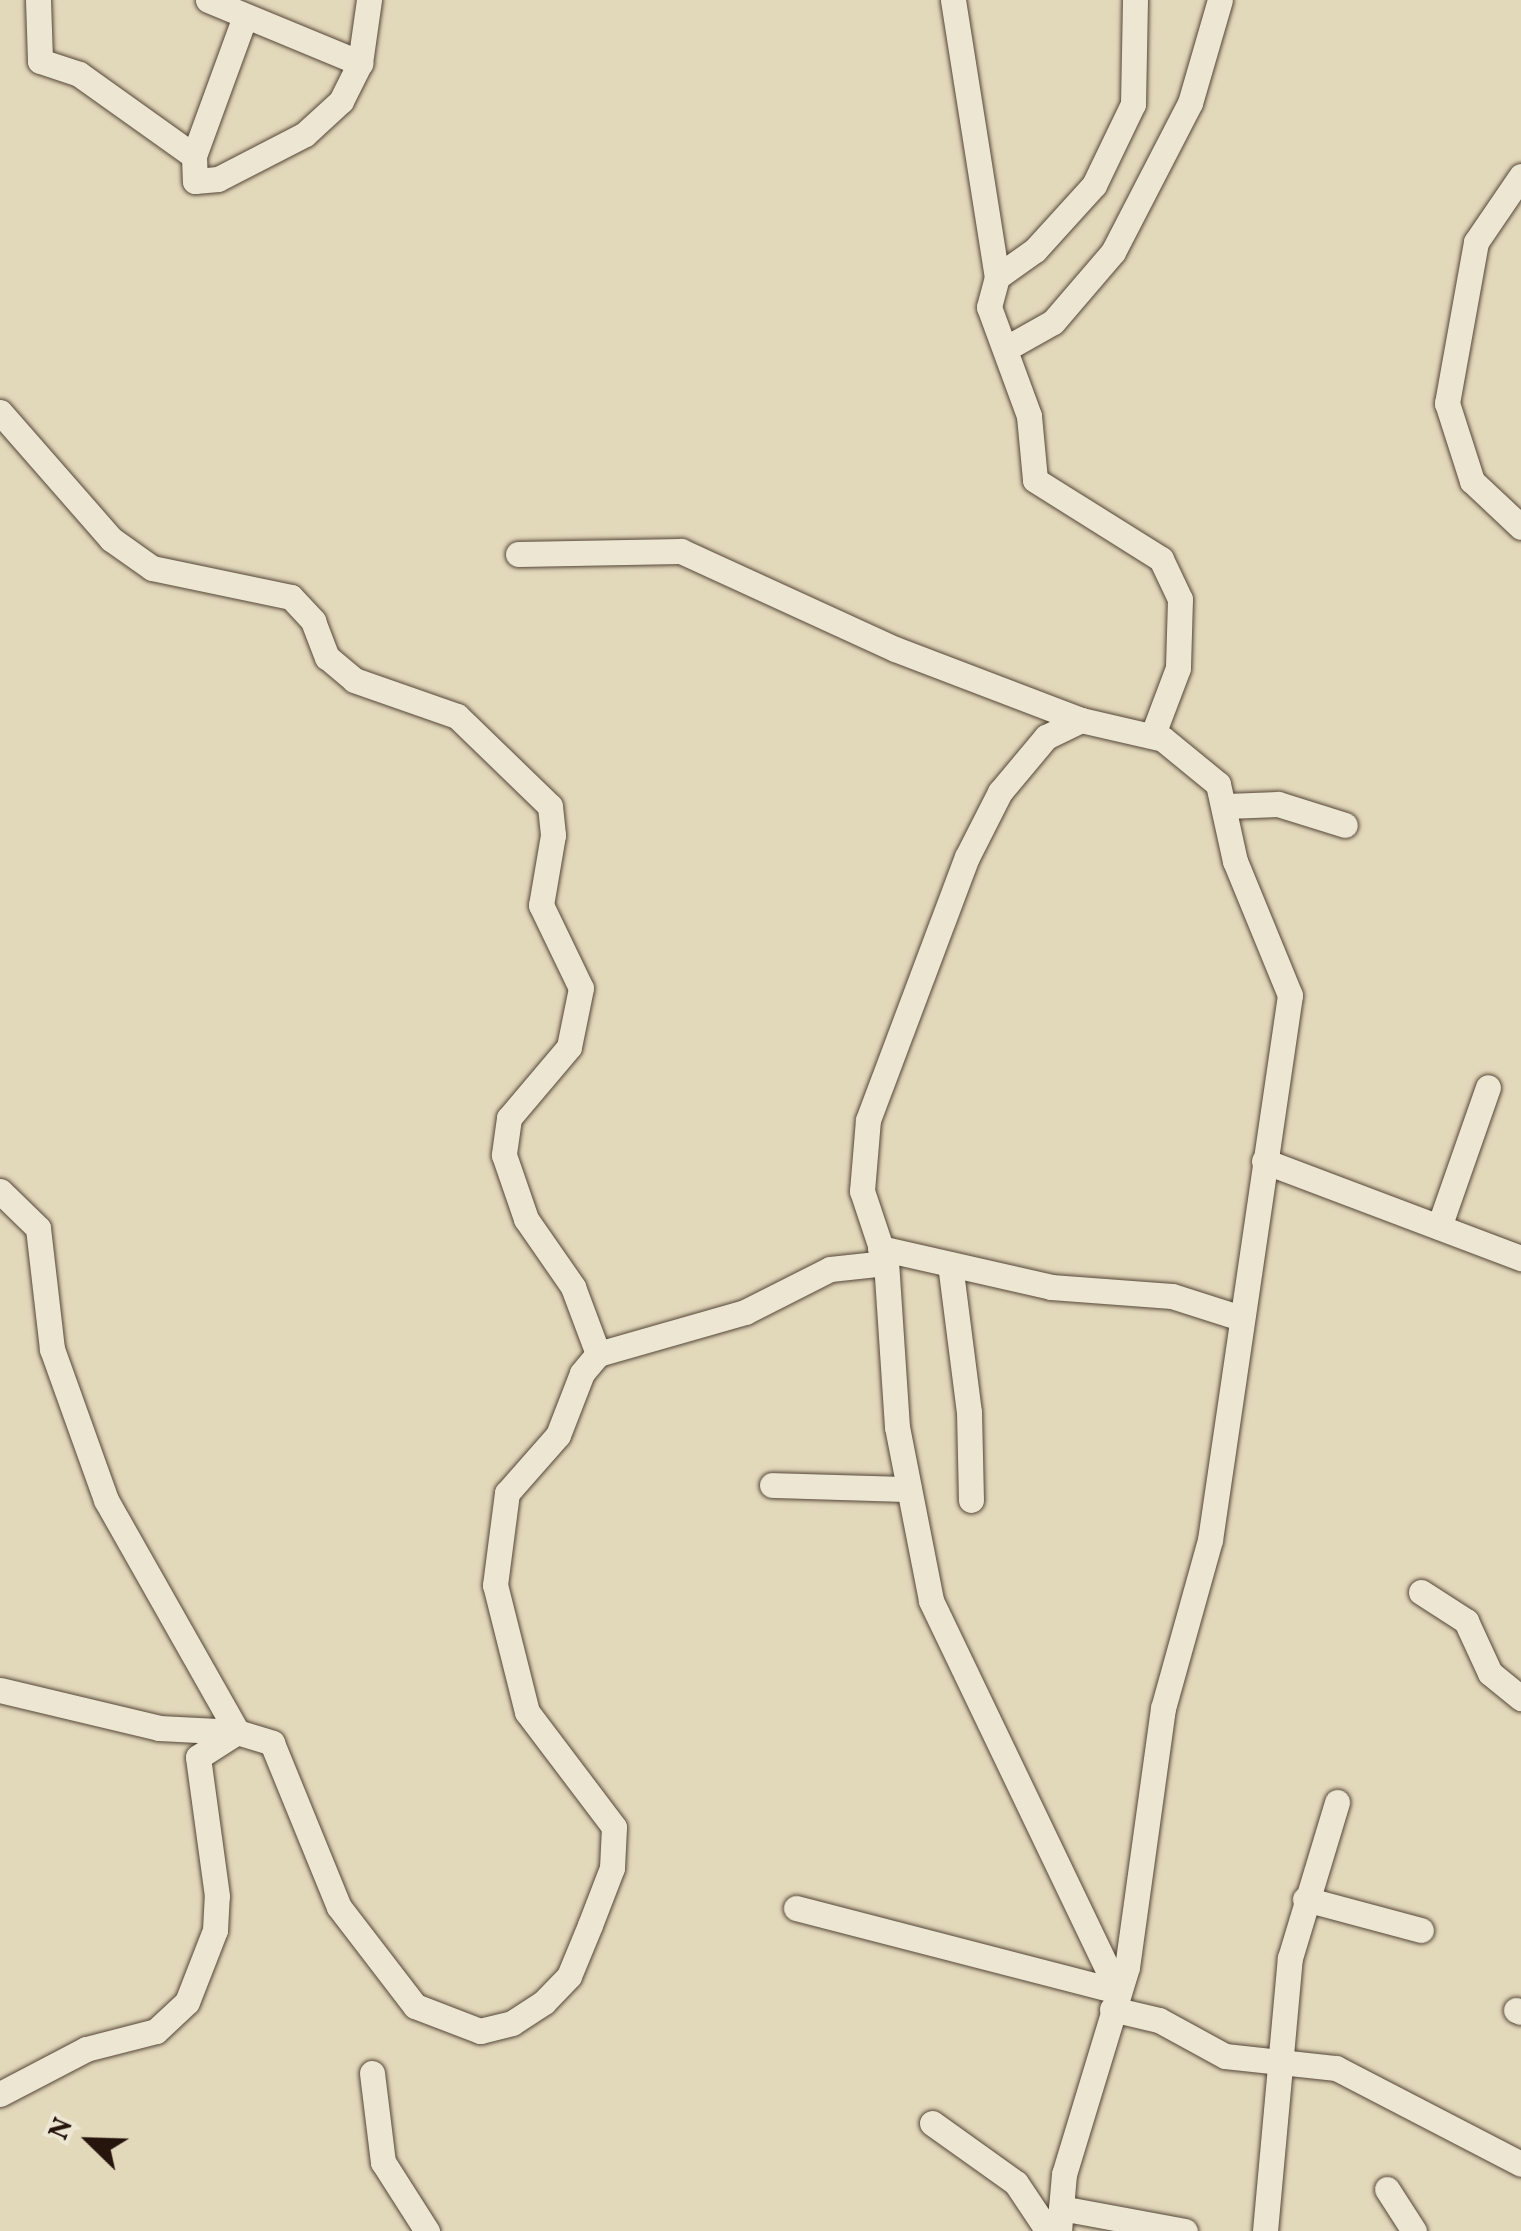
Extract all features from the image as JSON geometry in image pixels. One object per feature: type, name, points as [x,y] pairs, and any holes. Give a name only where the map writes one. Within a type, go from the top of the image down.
[{"type":"street","points":[[38,0],[40,61],[79,74],[194,156]]},
{"type":"street","points":[[208,0],[360,63]]},
{"type":"street","points":[[244,18],[194,156],[196,181],[218,179],[305,134],[341,101],[360,63],[368,0]]},
{"type":"street","points":[[953,0],[997,276],[989,308],[1029,416],[1036,480],[1161,560],[1180,599],[1178,668],[1153,734]]},
{"type":"street","points":[[997,276],[1035,250],[1094,185],[1134,104],[1135,0]]},
{"type":"street","points":[[1004,349],[1053,322],[1114,252],[1190,103],[1220,0]]},
{"type":"street","points":[[1521,176],[1476,242],[1447,403],[1472,482],[1521,527]]},
{"type":"street","points":[[0,412],[111,538],[152,568],[290,597],[313,621],[327,657],[354,680],[456,716],[550,806],[553,835],[540,906],[581,988],[569,1047],[509,1118],[504,1156],[526,1219],[573,1287],[598,1354]]},
{"type":"street","points":[[518,554],[681,551],[895,649],[1081,720],[1153,734],[1192,756],[1227,806],[1235,861],[1290,995],[1238,1316],[1210,1540],[1163,1708],[1154,1805],[1115,2000],[1060,2220],[1185,2231]]},
{"type":"street","points":[[1081,720],[1046,737],[1000,792],[934,942],[862,1150],[862,1191],[883,1256],[909,1489],[931,1600],[1115,2000]]},
{"type":"street","points":[[1227,806],[1278,804],[1345,825]]},
{"type":"street","points":[[1439,1227],[1488,1086]]},
{"type":"street","points":[[1264,1161],[1521,1258]]},
{"type":"street","points":[[0,1190],[38,1228],[52,1349],[106,1500],[238,1732]]},
{"type":"street","points":[[0,1690],[158,1728],[238,1732],[272,1743],[339,1907],[416,2006],[480,2031],[512,2023],[544,2002],[569,1976],[612,1868],[614,1826],[549,1751],[527,1712],[495,1585],[495,1551],[508,1492],[558,1436],[582,1372],[598,1354],[745,1312],[830,1269],[883,1256],[950,1264],[1051,1287],[1172,1296],[1238,1316]]},
{"type":"street","points":[[950,1264],[970,1412],[971,1500]]},
{"type":"street","points":[[772,1484],[909,1489]]},
{"type":"street","points":[[1421,1592],[1466,1621],[1490,1674],[1521,1698]]},
{"type":"street","points":[[0,2094],[86,2049],[156,2031],[187,2002],[215,1930],[217,1896],[198,1757],[238,1732]]},
{"type":"street","points":[[1265,2231],[1281,2064],[1305,1899],[1337,1802]]},
{"type":"street","points":[[1305,1899],[1422,1930]]},
{"type":"street","points":[[796,1908],[1115,2000],[1225,2056],[1336,2068],[1521,2164]]},
{"type":"street","points":[[372,2072],[383,2162],[427,2231]]},
{"type":"street","points":[[932,2122],[1016,2183],[1048,2231]]},
{"type":"street","points":[[1386,2189],[1414,2231]]}]
